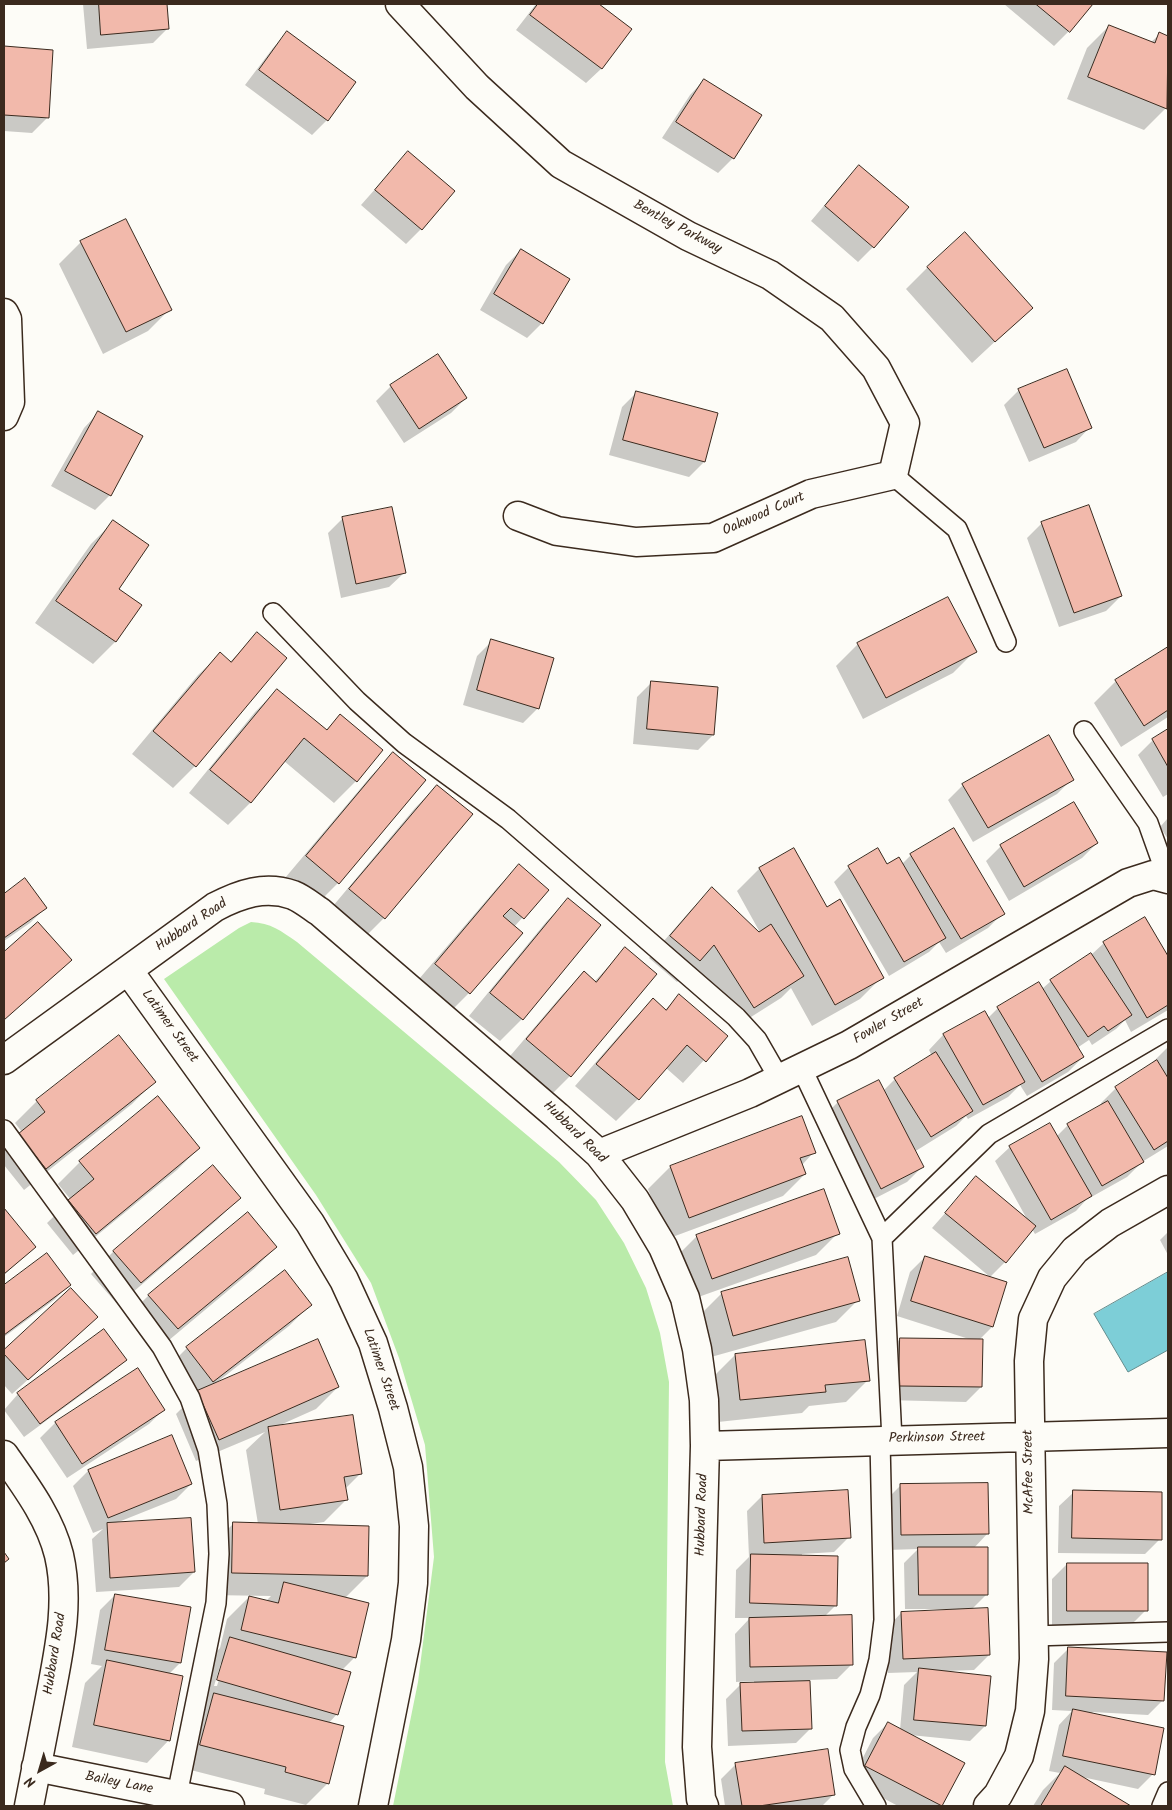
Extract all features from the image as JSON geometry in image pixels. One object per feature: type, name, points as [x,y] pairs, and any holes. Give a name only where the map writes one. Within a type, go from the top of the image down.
[{"type":"street","name":"Bentley Parkway","points":[[400,4],[477,87],[561,164],[688,236],[770,276],[832,318],[876,368],[905,423],[893,475]]},
{"type":"street","points":[[4,313],[7,318],[10,402],[4,416]]},
{"type":"street","name":"Oakwood Court","points":[[518,516],[557,531],[636,542],[713,538],[811,494],[893,475]]},
{"type":"street","name":"Fowler Street","points":[[599,1154],[791,1075],[849,1045],[1128,883],[1153,875],[1168,879]]},
{"type":"street","name":"Hubbard Road","points":[[4,1060],[215,907],[238,895],[263,890],[294,895],[320,912],[599,1154],[635,1200],[663,1247],[685,1298],[696,1349],[704,1400],[705,1446],[697,1747],[701,1799],[704,1806]]},
{"type":"street","name":"Latimer Street","points":[[128,970],[310,1223],[344,1280],[373,1343],[393,1408],[408,1467],[414,1526],[413,1582],[406,1640],[373,1806]]},
{"type":"street","name":"McAfee Street","points":[[988,1806],[998,1795],[1019,1756],[1030,1711],[1034,1659],[1029,1361],[1033,1319],[1052,1278],[1075,1250],[1110,1222],[1168,1190]]},
{"type":"street","name":"Perkinson Street","points":[[705,1446],[1168,1433]]},
{"type":"street","name":"Hubbard Road","points":[[4,1455],[24,1483],[45,1519],[58,1554],[64,1597],[61,1640],[29,1806]]},
{"type":"street","name":"Bailey Lane","points":[[36,1767],[221,1805]]},
{"type":"lane","points":[[893,475],[957,529],[1006,642]]},
{"type":"lane","points":[[273,613],[357,701],[397,737],[508,820],[736,1017],[791,1075],[882,1238],[886,1441],[884,1620],[879,1660],[870,1695],[856,1727],[850,1750],[854,1768],[876,1806]]},
{"type":"lane","points":[[1084,731],[1148,823],[1168,879]]},
{"type":"lane","points":[[882,1238],[990,1134],[1168,1029]]},
{"type":"lane","points":[[4,1130],[162,1347],[190,1398],[208,1450],[216,1504],[219,1554],[216,1603],[177,1795]]},
{"type":"lane","points":[[1033,1636],[1168,1632]]},
{"type":"lane","points":[[1162,1806],[1168,1792]]},
{"type":"green space","points":[[251,922],[270,926],[297,942],[559,1162],[596,1200],[624,1243],[646,1288],[660,1333],[669,1382],[665,1762],[673,1806],[393,1806],[418,1682],[434,1557],[425,1445],[399,1358],[371,1283],[316,1195],[164,979],[239,928]]},
{"type":"water","points":[[1168,1272],[1168,1350],[1128,1372],[1094,1314]]},
{"type":"building","points":[[99,4],[167,4],[169,29],[101,35]]},
{"type":"building","points":[[538,4],[599,4],[632,29],[602,69],[530,15]]},
{"type":"building","points":[[1036,4],[1093,4],[1070,32]]},
{"type":"building","points":[[1109,25],[1155,43],[1159,32],[1168,36],[1167,109],[1088,77]]},
{"type":"building","points":[[287,31],[356,82],[328,121],[259,70]]},
{"type":"building","points":[[4,46],[53,50],[49,118],[4,115]]},
{"type":"building","points":[[704,79],[762,115],[734,159],[676,122]]},
{"type":"building","points":[[408,151],[455,191],[422,230],[375,190]]},
{"type":"building","points":[[859,165],[909,207],[874,248],[825,206]]},
{"type":"building","points":[[126,219],[172,310],[126,332],[80,241]]},
{"type":"building","points":[[965,232],[1033,308],[995,342],[927,267]]},
{"type":"building","points":[[521,249],[570,279],[543,324],[494,294]]},
{"type":"building","points":[[438,354],[467,398],[419,429],[390,385]]},
{"type":"building","points":[[1067,369],[1092,428],[1044,448],[1018,389]]},
{"type":"building","points":[[636,391],[718,413],[705,462],[623,440]]},
{"type":"building","points":[[98,411],[143,436],[111,496],[65,471]]},
{"type":"building","points":[[1089,505],[1122,596],[1074,613],[1041,522]]},
{"type":"building","points":[[392,507],[406,573],[356,584],[342,517]]},
{"type":"building","points":[[113,520],[149,545],[119,589],[142,605],[116,642],[56,601]]},
{"type":"building","points":[[948,597],[977,652],[886,698],[857,643]]},
{"type":"building","points":[[257,632],[287,658],[196,767],[153,731],[220,652],[231,662]]},
{"type":"building","points":[[491,639],[554,658],[539,709],[477,690]]},
{"type":"building","points":[[1168,647],[1168,710],[1144,726],[1115,680]]},
{"type":"building","points":[[651,681],[718,687],[714,735],[647,729]]},
{"type":"building","points":[[277,689],[327,730],[340,714],[383,750],[357,782],[304,738],[251,803],[210,770]]},
{"type":"building","points":[[1168,729],[1168,767],[1152,739]]},
{"type":"building","points":[[1049,735],[1074,780],[988,828],[962,784]]},
{"type":"building","points":[[393,752],[426,780],[339,884],[306,856]]},
{"type":"building","points":[[437,785],[473,814],[385,919],[349,889]]},
{"type":"building","points":[[1074,802],[1098,843],[1024,887],[1000,845]]},
{"type":"building","points":[[954,828],[1005,914],[961,939],[910,854]]},
{"type":"building","points":[[794,848],[827,907],[840,899],[884,978],[835,1005],[759,868]]},
{"type":"building","points":[[878,848],[887,864],[899,857],[946,938],[904,962],[848,866]]},
{"type":"building","points":[[519,864],[549,890],[524,919],[511,908],[503,916],[523,933],[470,994],[435,964]]},
{"type":"building","points":[[25,878],[47,908],[4,938],[4,894]]},
{"type":"building","points":[[712,887],[759,932],[771,924],[804,976],[754,1008],[714,945],[700,961],[670,936]]},
{"type":"building","points":[[568,898],[601,925],[523,1020],[490,993]]},
{"type":"building","points":[[1145,917],[1168,956],[1168,1005],[1147,1018],[1103,942]]},
{"type":"building","points":[[38,922],[72,960],[4,1020],[4,952]]},
{"type":"building","points":[[625,947],[657,974],[571,1077],[526,1039],[584,971],[596,982]]},
{"type":"building","points":[[1091,953],[1132,1015],[1108,1031],[1104,1026],[1088,1037],[1050,980]]},
{"type":"building","points":[[1039,982],[1084,1057],[1042,1082],[997,1007]]},
{"type":"building","points":[[679,994],[728,1036],[706,1062],[687,1045],[639,1100],[596,1064],[653,998],[666,1010]]},
{"type":"building","points":[[985,1011],[1025,1082],[983,1105],[943,1034]]},
{"type":"building","points":[[119,1035],[156,1082],[46,1169],[18,1134],[45,1112],[36,1100]]},
{"type":"building","points":[[936,1052],[973,1111],[931,1137],[894,1078]]},
{"type":"building","points":[[1157,1060],[1168,1078],[1168,1141],[1154,1150],[1115,1087]]},
{"type":"building","points":[[879,1080],[924,1167],[881,1189],[837,1101]]},
{"type":"building","points":[[158,1096],[200,1148],[96,1234],[68,1200],[94,1179],[79,1161]]},
{"type":"building","points":[[1108,1101],[1144,1162],[1102,1186],[1067,1124]]},
{"type":"building","points":[[802,1116],[816,1153],[800,1158],[806,1174],[689,1218],[670,1166]]},
{"type":"building","points":[[1050,1123],[1092,1196],[1051,1220],[1009,1146]]},
{"type":"building","points":[[213,1165],[241,1198],[141,1283],[113,1251]]},
{"type":"building","points":[[976,1176],[1036,1226],[1006,1263],[945,1213]]},
{"type":"building","points":[[824,1189],[840,1234],[712,1279],[696,1235]]},
{"type":"building","points":[[4,1208],[36,1247],[4,1274]]},
{"type":"building","points":[[248,1212],[277,1247],[178,1329],[148,1295]]},
{"type":"building","points":[[47,1253],[71,1285],[4,1335],[4,1285]]},
{"type":"building","points":[[925,1256],[1007,1282],[993,1327],[911,1301]]},
{"type":"building","points":[[848,1257],[860,1301],[733,1336],[721,1292]]},
{"type":"building","points":[[285,1270],[312,1305],[213,1382],[186,1347]]},
{"type":"building","points":[[71,1288],[98,1317],[28,1380],[4,1354],[4,1350]]},
{"type":"building","points":[[104,1329],[127,1360],[40,1424],[17,1393]]},
{"type":"building","points":[[900,1338],[983,1339],[982,1387],[899,1386]]},
{"type":"building","points":[[318,1339],[339,1387],[219,1440],[197,1391]]},
{"type":"building","points":[[865,1340],[870,1381],[825,1385],[826,1392],[740,1400],[735,1354]]},
{"type":"building","points":[[138,1368],[165,1410],[82,1464],[55,1422]]},
{"type":"building","points":[[353,1415],[362,1474],[344,1477],[348,1500],[280,1510],[268,1427]]},
{"type":"building","points":[[172,1435],[192,1484],[108,1518],[88,1470]]},
{"type":"building","points":[[988,1483],[989,1534],[901,1535],[900,1484]]},
{"type":"building","points":[[848,1490],[851,1538],[764,1543],[762,1495]]},
{"type":"building","points":[[1073,1490],[1162,1492],[1162,1540],[1072,1538]]},
{"type":"building","points":[[191,1518],[195,1572],[110,1578],[107,1523]]},
{"type":"building","points":[[233,1522],[369,1526],[368,1576],[232,1573]]},
{"type":"building","points":[[918,1547],[988,1547],[988,1595],[919,1595]]},
{"type":"building","points":[[4,1552],[9,1559],[4,1563]]},
{"type":"building","points":[[751,1554],[838,1556],[837,1606],[750,1603]]},
{"type":"building","points":[[1067,1563],[1148,1563],[1148,1611],[1067,1611]]},
{"type":"building","points":[[284,1582],[369,1603],[356,1658],[241,1630],[249,1596],[278,1603]]},
{"type":"building","points":[[115,1594],[191,1607],[181,1663],[105,1650]]},
{"type":"building","points":[[988,1608],[990,1655],[903,1659],[901,1612]]},
{"type":"building","points":[[852,1615],[853,1665],[750,1667],[749,1618]]},
{"type":"building","points":[[230,1637],[351,1672],[338,1715],[217,1680]]},
{"type":"building","points":[[1068,1647],[1167,1652],[1164,1701],[1066,1696]]},
{"type":"building","points":[[107,1660],[183,1676],[170,1741],[94,1725]]},
{"type":"building","points":[[919,1668],[991,1676],[986,1726],[914,1720]]},
{"type":"building","points":[[810,1681],[812,1729],[742,1731],[740,1683]]},
{"type":"building","points":[[214,1693],[344,1726],[329,1784],[285,1772],[286,1767],[200,1745]]},
{"type":"building","points":[[1073,1709],[1164,1728],[1155,1775],[1063,1756]]},
{"type":"building","points":[[888,1722],[965,1763],[942,1806],[865,1766]]},
{"type":"building","points":[[828,1749],[835,1795],[759,1806],[742,1806],[735,1763]]},
{"type":"building","points":[[1065,1766],[1131,1806],[1041,1806]]}]
